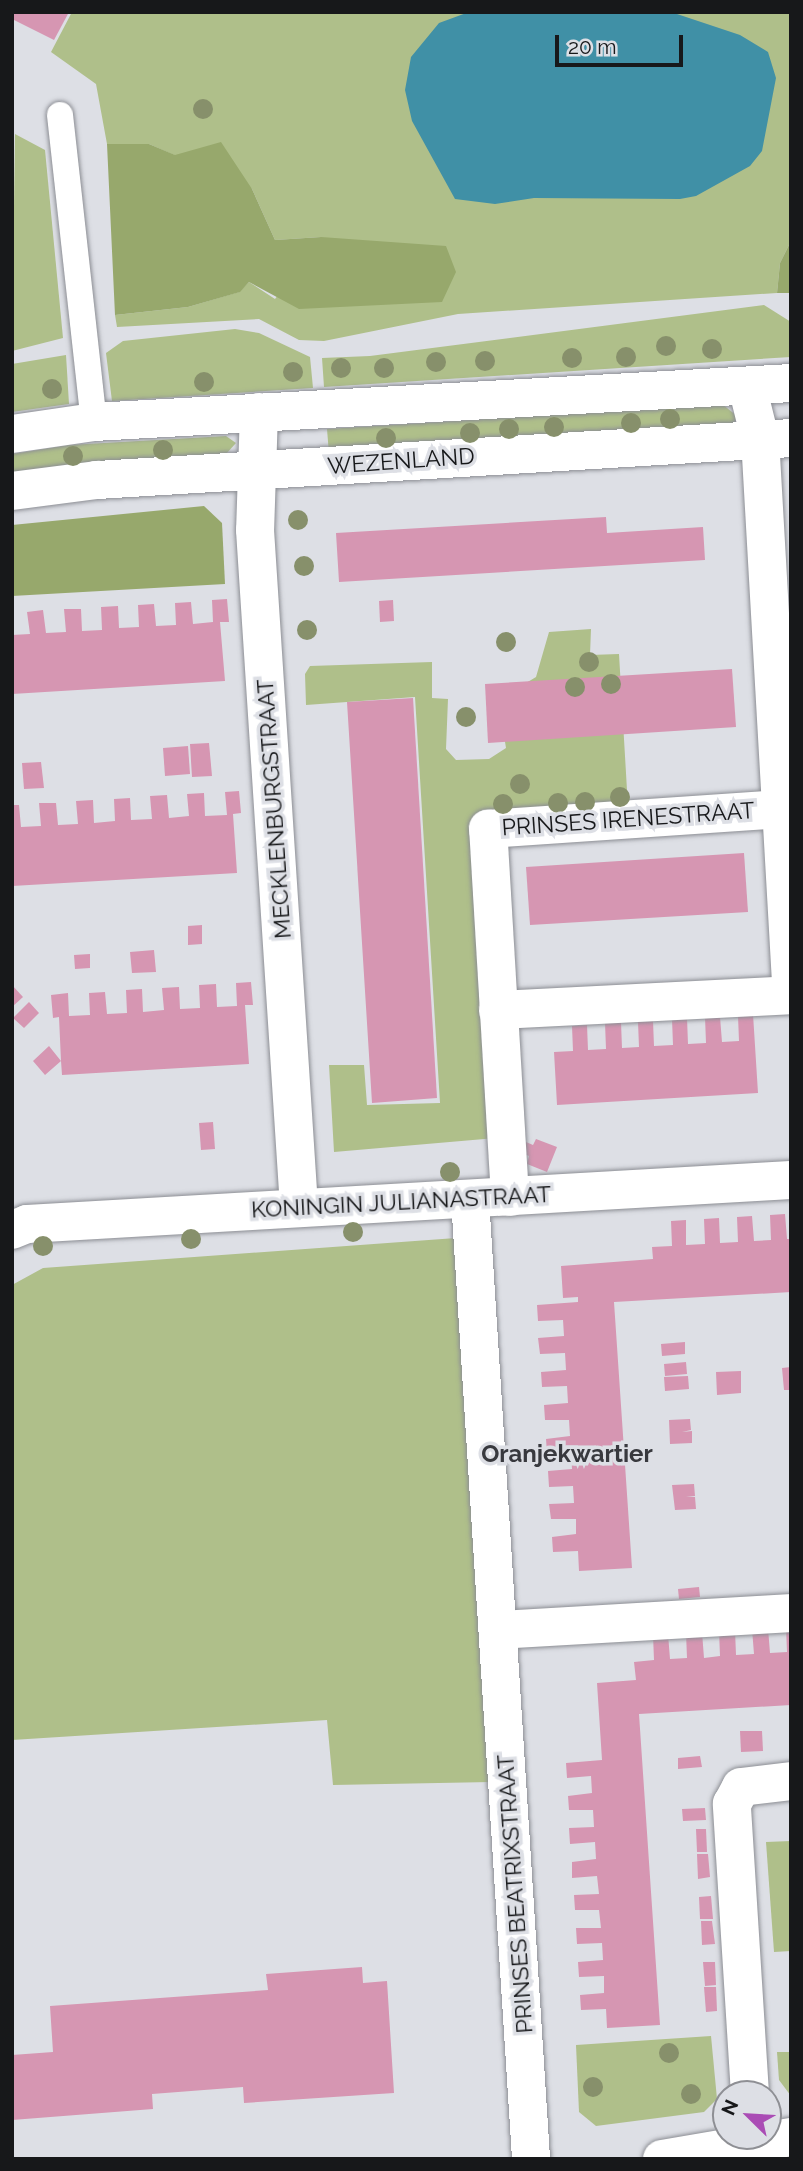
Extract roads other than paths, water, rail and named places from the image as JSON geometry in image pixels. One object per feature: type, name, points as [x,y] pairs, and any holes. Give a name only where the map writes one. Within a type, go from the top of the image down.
[{"type":"street","points":[[12,434],[94,422],[791,383]]},
{"type":"street","name":"PRINSES IRENESTRAAT","points":[[747,386],[775,438],[781,809],[791,982]]},
{"type":"street","name":"MECKLENBURGSTRAAT","points":[[260,412],[255,530],[299,1207]]},
{"type":"street","name":"WEZENLAND","points":[[12,491],[97,480],[775,438]]},
{"type":"street","name":"PRINSES IRENESTRAAT","points":[[510,1197],[488,829],[781,809]]},
{"type":"street","points":[[498,1010],[791,995]]},
{"type":"street","name":"KONINGIN JULIANASTRAAT","points":[[12,1230],[27,1224],[791,1180]]},
{"type":"street","name":"PRINSES BEATRIXSTRAAT","points":[[470,1199],[531,2159]]},
{"type":"street","points":[[498,1630],[791,1613]]},
{"type":"street","points":[[749,2080],[732,1804],[741,1787],[791,1781]]},
{"type":"street","points":[[662,2159],[712,2148]]},
{"type":"lane","points":[[60,115],[94,422]]},
{"type":"water","points":[[469,12],[671,12],[740,35],[768,52],[776,78],[762,151],[750,166],[696,196],[680,199],[534,198],[495,204],[455,199],[412,121],[405,90],[411,57],[439,23]]},
{"type":"district","name":"Oranjekwartier","points":[[567,1454]]}]
